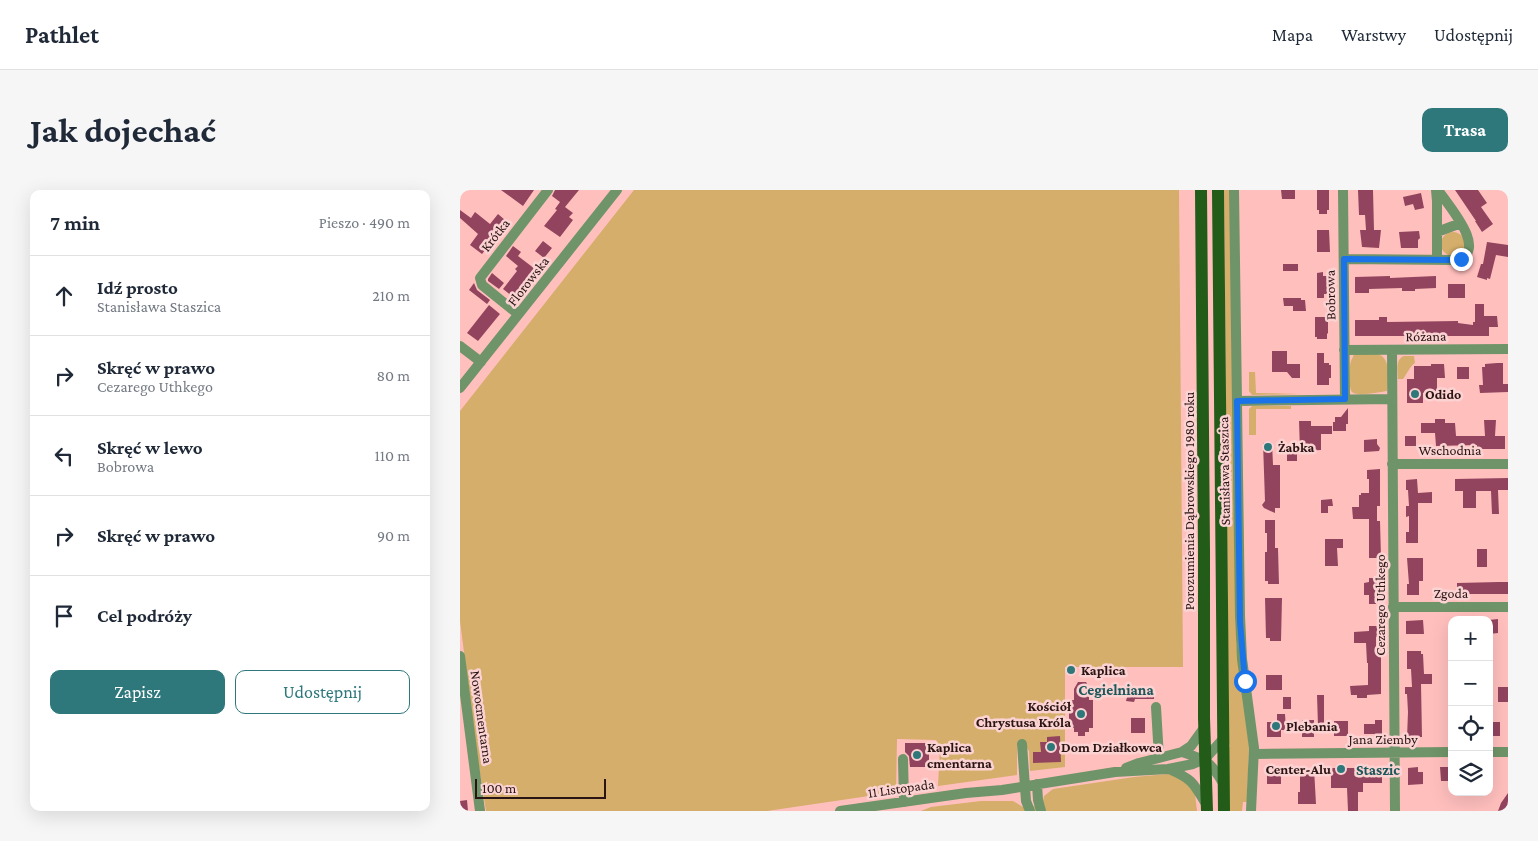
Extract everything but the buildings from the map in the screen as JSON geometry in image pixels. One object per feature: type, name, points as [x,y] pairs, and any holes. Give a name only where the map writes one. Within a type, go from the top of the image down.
[{"type":"main road","name":"Porozumienia Dąbrowskiego 1980 roku","points":[[1201,190],[1204,728],[1207,808]]},
{"type":"main road","points":[[1218,190],[1224,811]]},
{"type":"street","name":"Krótka","points":[[518,314],[482,285],[480,278],[548,190]]},
{"type":"street","name":"Florowska","points":[[460,388],[617,190]]},
{"type":"street","name":"Stanisława Staszica","points":[[1234,190],[1240,633],[1254,754],[1251,811]]},
{"type":"street","name":"Bobrowa","points":[[1343,190],[1345,399]]},
{"type":"street","points":[[1344,259],[1461,259],[1468,252],[1470,241],[1461,223],[1437,190]]},
{"type":"street","points":[[1437,190],[1437,260]]},
{"type":"street","points":[[1437,232],[1461,223]]},
{"type":"street","points":[[460,346],[480,362]]},
{"type":"street","name":"Różana","points":[[1344,350],[1508,349]]},
{"type":"street","name":"Cezarego Uthkego","points":[[1392,350],[1395,811]]},
{"type":"street","points":[[1237,401],[1392,399]]},
{"type":"street","name":"Wschodnia","points":[[1392,464],[1508,464]]},
{"type":"street","name":"Zgoda","points":[[1393,607],[1508,607]]},
{"type":"street","name":"Nowocmentarna","points":[[460,656],[480,811]]},
{"type":"street","points":[[1156,706],[1158,758]]},
{"type":"street","points":[[1182,752],[1191,746],[1204,728]]},
{"type":"street","points":[[1205,760],[1223,739]]},
{"type":"street","points":[[1022,744],[1024,786],[1027,806],[1030,811]]},
{"type":"street","points":[[1182,752],[1205,760],[1215,769],[1224,784]]},
{"type":"street","name":"11 Listopada","points":[[1115,772],[1139,763],[1182,752]]},
{"type":"street","name":"Jana Ziemby","points":[[1254,754],[1448,752]]},
{"type":"street","points":[[1493,752],[1508,752]]},
{"type":"street","points":[[903,759],[910,804]]},
{"type":"street","name":"11 Listopada","points":[[840,811],[910,804],[1115,772],[1168,769],[1205,760]]},
{"type":"street","points":[[1168,769],[1193,782],[1207,808]]},
{"type":"street","points":[[1038,784],[1038,800],[1041,811]]},
{"type":"shaded area","points":[[634,190],[1179,190],[1183,667],[1065,667],[1065,767],[1030,771],[1029,751],[1024,744],[1017,745],[1017,775],[938,786],[940,748],[936,740],[897,739],[896,792],[767,811],[486,811],[460,621],[460,411]]},
{"type":"shaded area","points":[[1224,190],[1230,190],[1236,643],[1249,745],[1247,802],[1243,802],[1242,811],[1229,811],[1230,746]]},
{"type":"shaded area","points":[[1453,232],[1462,235],[1465,244],[1462,253],[1453,256],[1444,253],[1441,244],[1444,235]]},
{"type":"shaded area","points":[[1355,354],[1375,354],[1384,358],[1388,371],[1387,391],[1364,394],[1352,392],[1350,389],[1350,366]]},
{"type":"shaded area","points":[[1404,356],[1414,356],[1415,363],[1403,379],[1398,379],[1398,362]]},
{"type":"shaded area","points":[[1249,372],[1255,372],[1256,393],[1301,394],[1252,395],[1249,391]]},
{"type":"shaded area","points":[[1252,406],[1291,406],[1291,409],[1256,409],[1256,435],[1249,435],[1249,409]]},
{"type":"shaded area","points":[[1168,774],[1182,777],[1195,794],[1197,811],[921,811],[931,807],[981,801],[1013,801],[1023,807],[1042,805],[1044,796],[1053,789]]},
{"type":"place","name":"Odido","points":[[1415,394]]},
{"type":"place","name":"Żabka","points":[[1268,447]]},
{"type":"place","name":"Kaplica","points":[[1071,670]]},
{"type":"place","name":"Kościół Chrystusa Króla","points":[[1081,714]]},
{"type":"place","name":"Plebania","points":[[1276,726]]},
{"type":"place","name":"Dom Działkowca","points":[[1051,747]]},
{"type":"place","name":"Kaplica cmentarna","points":[[917,755]]},
{"type":"place","name":"Center-Alu","points":[[1341,769]]},
{"type":"district","name":"Cegielniana","points":[[1116,690]]},
{"type":"district","name":"Staszic","points":[[1378,770]]},
{"type":"route","points":[[1245,681],[1240,622],[1237,401],[1345,399],[1344,259],[1461,259]]}]
